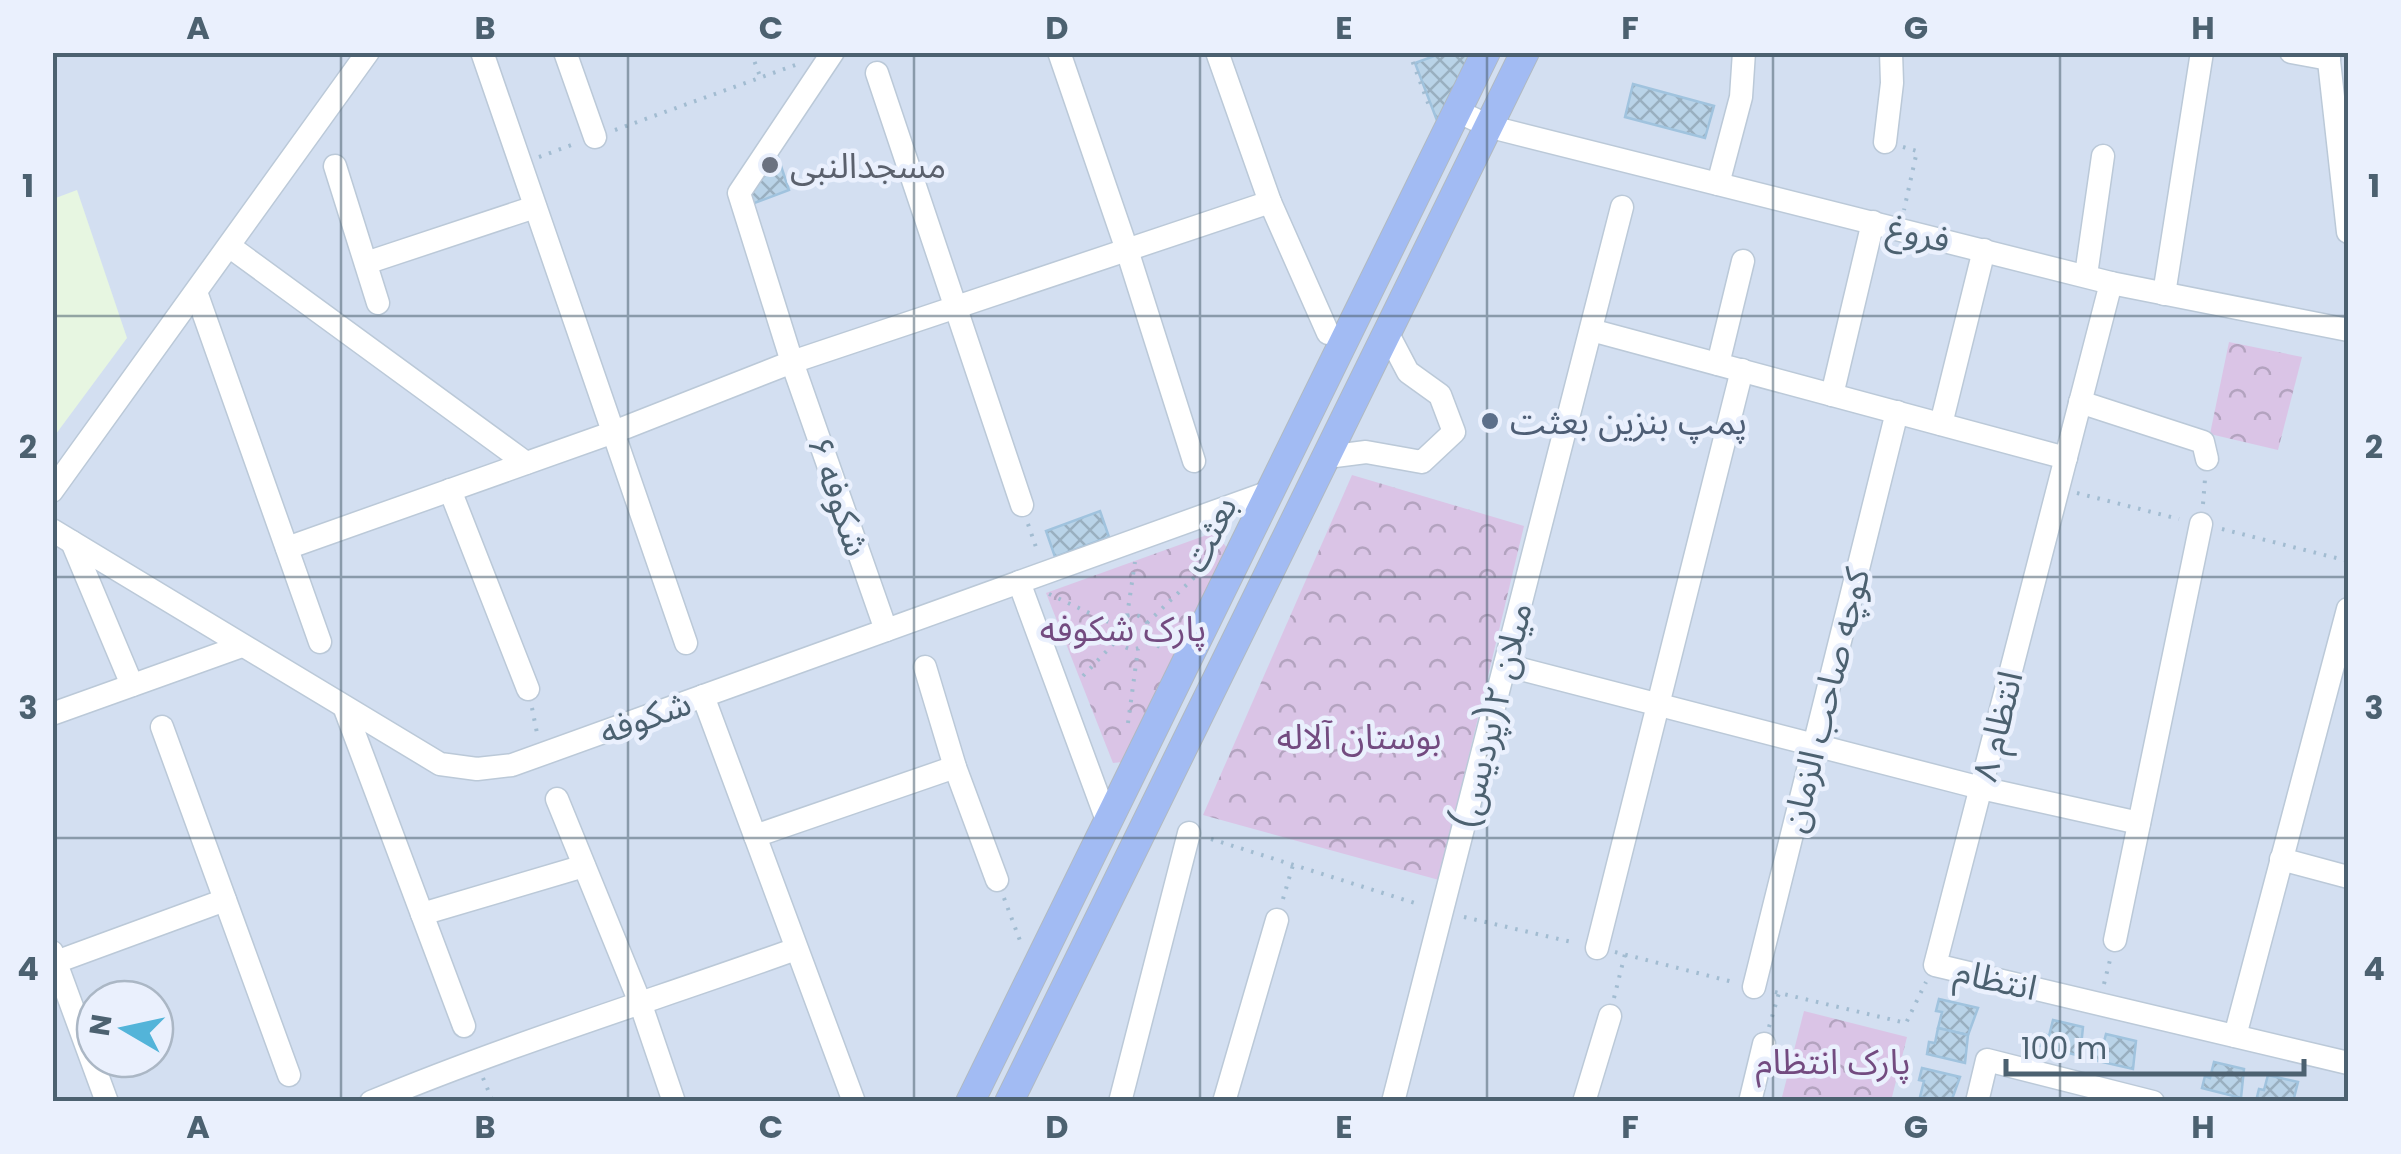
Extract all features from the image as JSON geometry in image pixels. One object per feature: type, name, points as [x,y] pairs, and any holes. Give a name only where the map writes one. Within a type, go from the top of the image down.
[{"type":"main road","name":"بعثت","points":[[970,1102],[1486,52]]},
{"type":"main road","name":"بعثت","points":[[1009,1102],[1525,52]]},
{"type":"street","points":[[52,491],[368,52]]},
{"type":"street","points":[[482,52],[686,643]]},
{"type":"street","points":[[565,52],[595,137]]},
{"type":"street","name":"شکوفه ۶","points":[[833,52],[739,193],[792,362],[886,630]]},
{"type":"street","points":[[1058,52],[1194,461]]},
{"type":"street","points":[[1217,52],[1270,202],[1328,333]]},
{"type":"street","points":[[1718,184],[1741,96],[1744,52]]},
{"type":"street","points":[[1885,142],[1892,52]]},
{"type":"street","points":[[2164,294],[2202,52]]},
{"type":"street","points":[[2291,52],[2334,68],[2348,232]]},
{"type":"street","points":[[877,73],[1022,505]]},
{"type":"street","name":"فروغ","points":[[1459,112],[1491,127],[2111,283],[2348,330]]},
{"type":"street","points":[[2086,275],[2103,156]]},
{"type":"street","points":[[335,166],[378,303]]},
{"type":"street","points":[[286,548],[614,432],[792,362],[1270,202]]},
{"type":"street","name":"میلان ۲(پردیس)","points":[[1392,1102],[1622,206]]},
{"type":"street","points":[[366,263],[536,207]]},
{"type":"street","points":[[1832,394],[1873,222]]},
{"type":"street","points":[[229,246],[526,463]]},
{"type":"street","points":[[1942,424],[1984,250]]},
{"type":"street","points":[[1718,364],[1743,261]]},
{"type":"street","name":"انتظام ۸","points":[[1935,965],[2111,283]]},
{"type":"street","points":[[196,292],[320,642]]},
{"type":"street","points":[[1591,330],[2066,458]]},
{"type":"street","points":[[1328,457],[1366,452],[1422,462],[1454,432],[1440,395],[1408,372],[1388,334]]},
{"type":"street","points":[[1597,948],[1742,370]]},
{"type":"street","points":[[2080,402],[2203,442],[2207,459]]},
{"type":"street","name":"کوچه صاحب الزمان","points":[[1754,987],[1897,412]]},
{"type":"street","points":[[450,490],[528,688]]},
{"type":"street","name":"شکوفه","points":[[62,536],[440,764],[477,769],[512,765],[542,755],[1272,491]]},
{"type":"street","points":[[2115,940],[2201,524]]},
{"type":"street","points":[[62,536],[132,686]]},
{"type":"street","points":[[1032,577],[1108,823]]},
{"type":"street","points":[[2235,1036],[2348,609]]},
{"type":"street","points":[[52,714],[242,646]]},
{"type":"street","points":[[1505,665],[1980,788],[2140,823]]},
{"type":"street","points":[[925,667],[955,767],[997,880]]},
{"type":"street","points":[[703,696],[854,1102]]},
{"type":"street","points":[[344,709],[464,1026]]},
{"type":"street","points":[[162,727],[289,1074]]},
{"type":"street","points":[[755,836],[955,767]]},
{"type":"street","points":[[557,799],[640,1005],[674,1102]]},
{"type":"street","points":[[1120,1102],[1189,833]]},
{"type":"street","points":[[2281,859],[2348,876]]},
{"type":"street","points":[[422,914],[584,866]]},
{"type":"street","points":[[106,1102],[54,957],[225,900]]},
{"type":"street","points":[[1224,1102],[1278,920]]},
{"type":"street","points":[[371,1102],[474,1058],[640,1005],[796,949]]},
{"type":"street","name":"انتظام","points":[[1935,965],[2348,1062]]},
{"type":"street","points":[[1584,1102],[1610,1016]]},
{"type":"street","points":[[1750,1102],[1764,1044]]},
{"type":"street","points":[[1977,1102],[1987,1060],[2148,1101]]},
{"type":"path","points":[[751,52],[761,79]]},
{"type":"path","points":[[1409,52],[1444,144]]},
{"type":"path","points":[[520,163],[810,59]]},
{"type":"path","points":[[1900,229],[1918,151]]},
{"type":"path","points":[[2201,524],[2207,459]]},
{"type":"path","points":[[1022,505],[1032,577],[1041,591],[1117,626]]},
{"type":"path","points":[[1083,676],[1117,640],[1117,626],[1126,616],[1139,539]]},
{"type":"path","points":[[1148,624],[1210,562]]},
{"type":"path","points":[[1126,616],[1137,615],[1148,624],[1149,638],[1138,649],[1128,727]]},
{"type":"path","points":[[1117,640],[1126,648],[1138,649]]},
{"type":"path","points":[[528,688],[542,755]]},
{"type":"path","points":[[1189,833],[1442,911],[1906,1024],[1935,965]]},
{"type":"path","points":[[1278,920],[1293,865]]},
{"type":"path","points":[[997,880],[1033,975]]},
{"type":"path","points":[[2098,1003],[2115,940]]},
{"type":"path","points":[[1610,1016],[1625,954]]},
{"type":"path","points":[[1764,1044],[1779,993]]},
{"type":"shaded area","points":[[52,53],[2348,53],[2348,1101],[53,1101]]},
{"type":"shaded area","points":[[77,190],[127,338],[53,438],[53,199]]},
{"type":"green space","points":[[2229,342],[2302,357],[2278,450],[2210,434]]},
{"type":"green space","name":"بوستان آلاله","points":[[1352,475],[1524,526],[1439,880],[1203,815]]},
{"type":"green space","name":"پارک شکوفه","points":[[1215,532],[1227,548],[1122,762],[1113,763],[1046,593]]},
{"type":"green space","name":"پارک انتظام","points":[[1804,1011],[1907,1037],[1891,1101],[1781,1101]]},
{"type":"building","points":[[1445,52],[1472,52],[1438,123],[1415,63]]},
{"type":"building","points":[[1633,84],[1714,106],[1705,138],[1625,117]]},
{"type":"building","name":"مسجدالنبی","points":[[774,145],[789,190],[752,204],[745,184]]},
{"type":"building","points":[[1100,511],[1109,537],[1055,557],[1046,531]]},
{"type":"building","points":[[1939,999],[1978,1008],[1968,1035],[1938,1028],[1942,1012],[1936,1011]]},
{"type":"building","points":[[2053,1020],[2083,1027],[2080,1056],[2041,1046],[2044,1034],[2049,1036]]},
{"type":"building","points":[[1938,1028],[1968,1035],[1965,1063],[1927,1054],[1929,1042],[1935,1043]]},
{"type":"building","points":[[2106,1034],[2136,1041],[2133,1069],[2094,1060]]},
{"type":"building","points":[[2214,1062],[2244,1069],[2241,1098],[2202,1088],[2205,1076],[2210,1078]]},
{"type":"building","points":[[1922,1068],[1960,1077],[1951,1102],[1920,1097]]},
{"type":"building","points":[[2268,1075],[2298,1082],[2294,1098],[2297,1102],[2256,1101]]},
{"type":"place","name":"مسجدالنبی","points":[[770,165]]},
{"type":"place","name":"پمپ بنزین بعثت","points":[[1490,421]]}]
